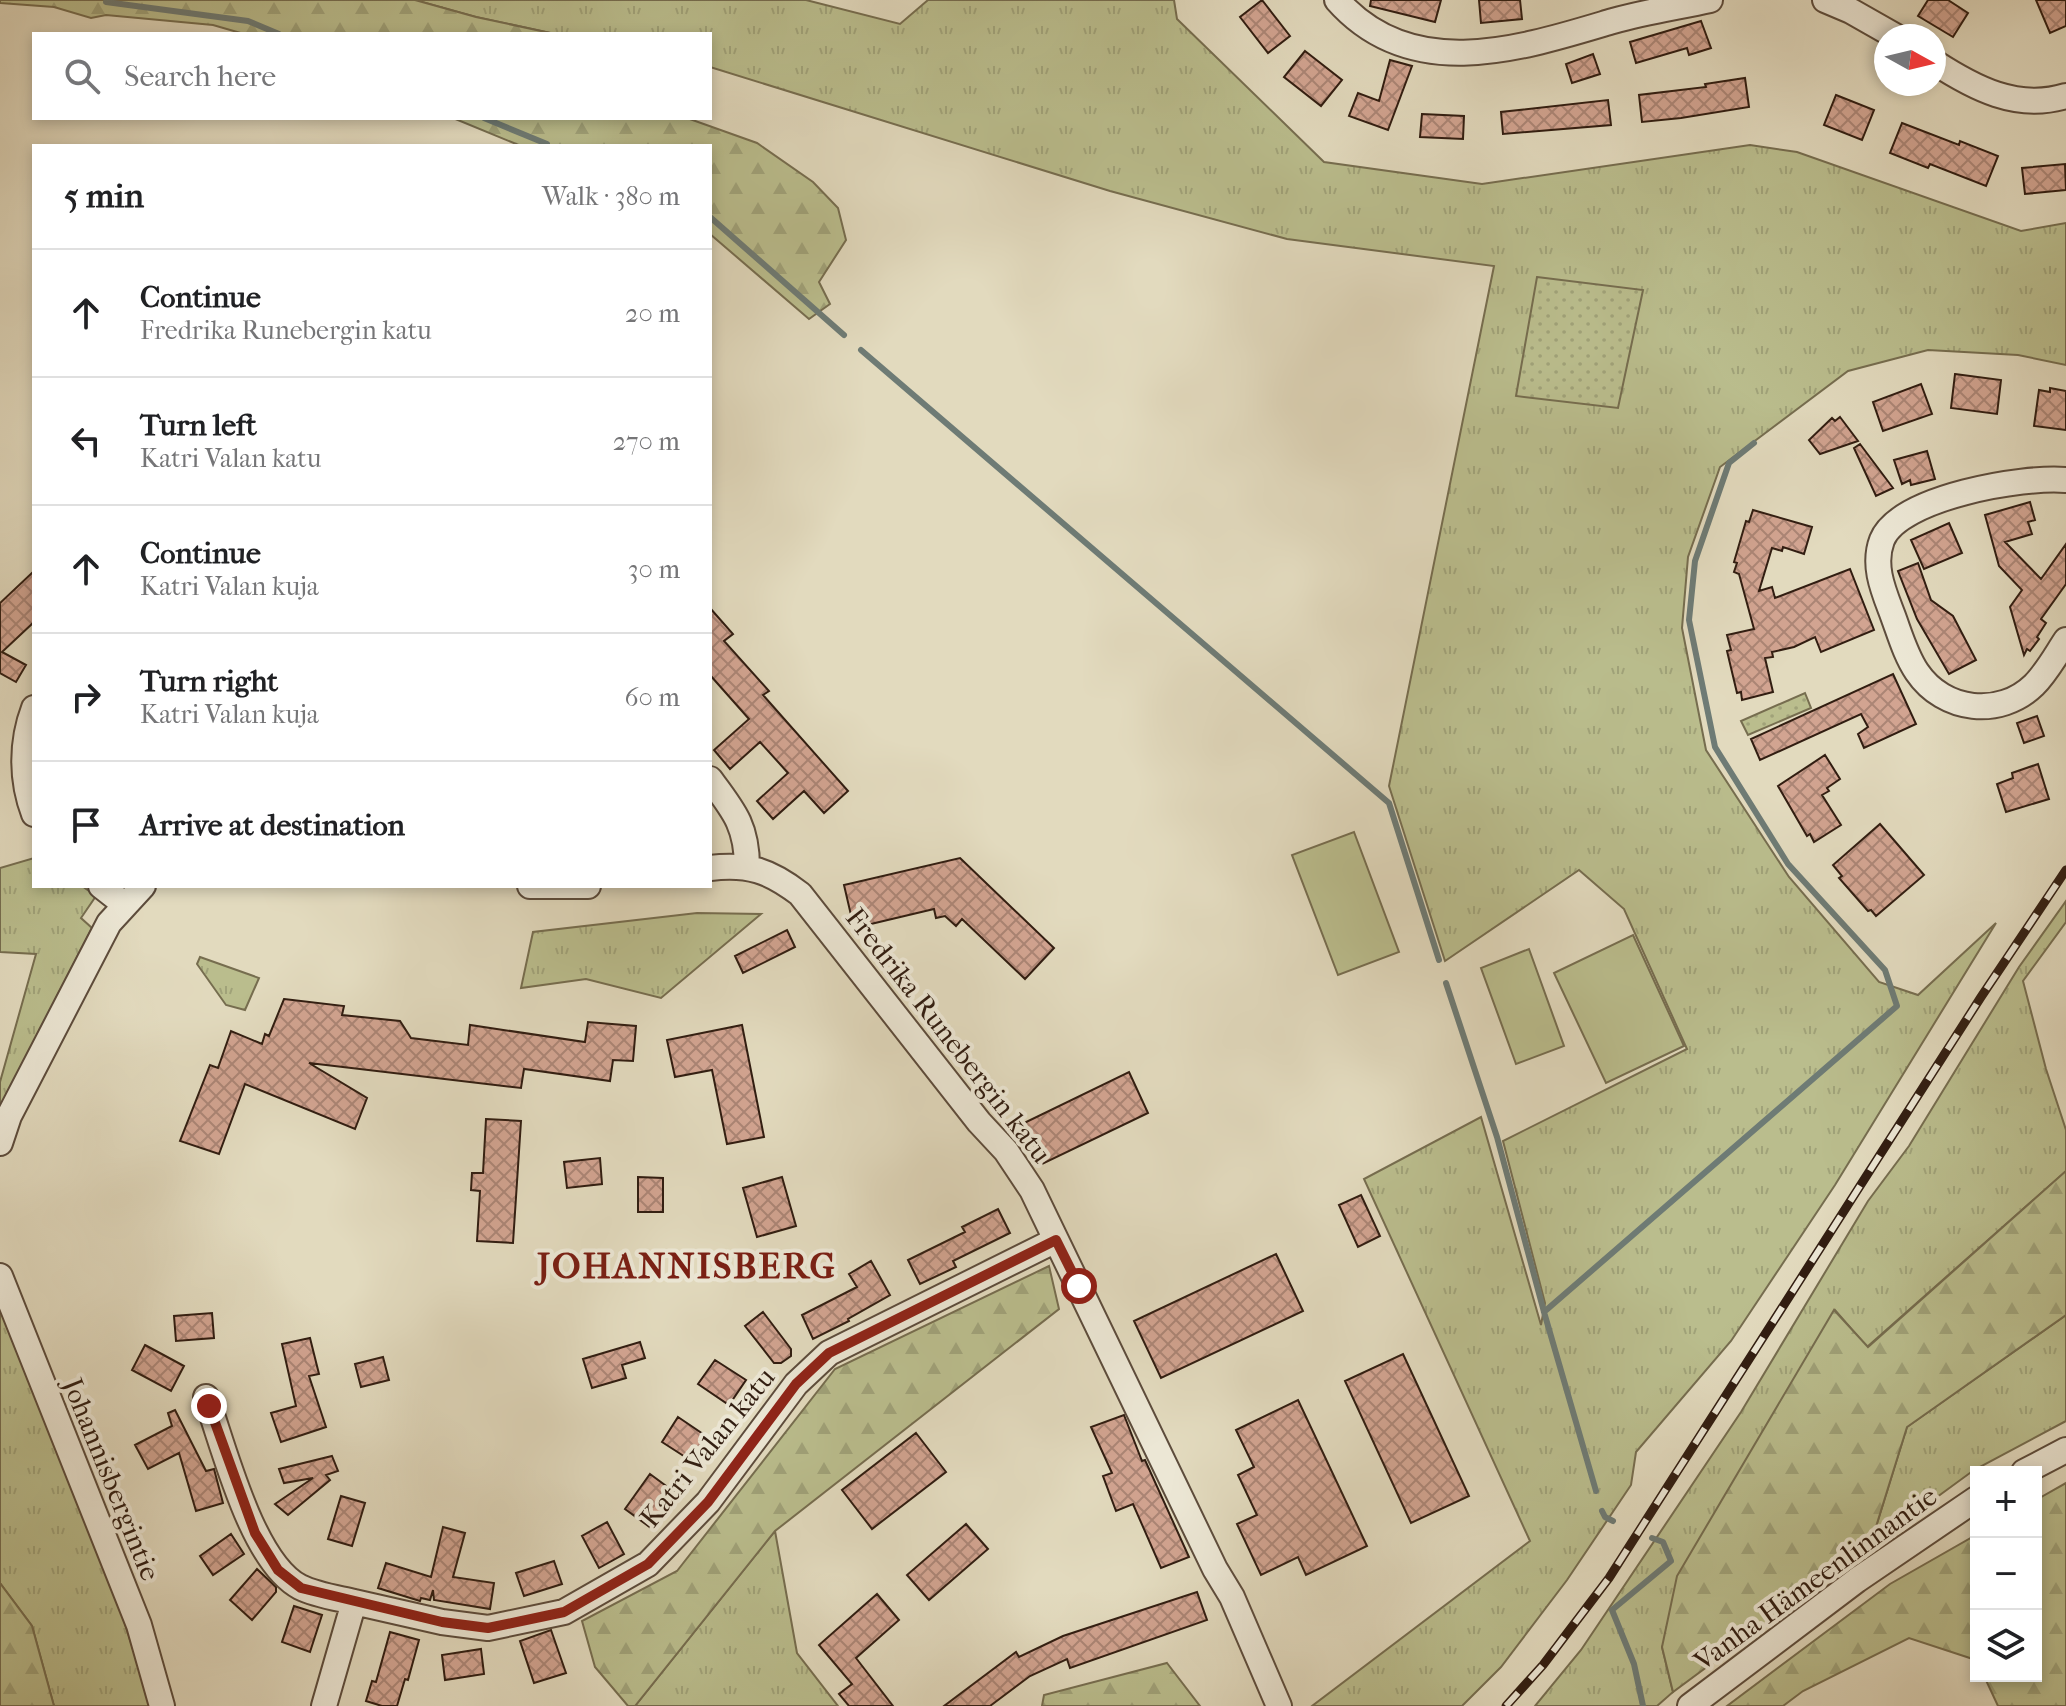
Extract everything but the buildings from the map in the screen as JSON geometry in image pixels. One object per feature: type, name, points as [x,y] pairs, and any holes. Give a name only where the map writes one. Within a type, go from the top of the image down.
[{"type":"street","points":[[1337,0],[1354,17],[1379,34],[1406,45],[1468,53],[1502,51],[1549,41],[1615,10],[1710,0]]},
{"type":"street","points":[[1825,0],[1874,24]]},
{"type":"street","points":[[1946,69],[1997,96],[2042,102],[2066,96]]},
{"type":"street","points":[[2066,480],[2027,479],[1951,497],[1908,512],[1897,519],[1886,533],[1878,556],[1879,578],[1910,660],[1919,675],[1935,691],[1955,702],[1975,707],[1994,706],[2016,698],[2040,678],[2066,640]]},
{"type":"street","points":[[32,716],[25,745],[24,775],[32,806]]},
{"type":"street","points":[[712,782],[739,817],[747,842],[747,867],[712,868]]},
{"type":"street","name":"Fredrika Runebergin katu","points":[[747,867],[776,876],[800,894],[979,1122],[1006,1151],[1032,1190],[1215,1569],[1232,1597],[1279,1706]]},
{"type":"street","points":[[104,888],[124,904]]},
{"type":"street","points":[[0,1143],[9,1116],[109,923],[141,888]]},
{"type":"street","name":"Katri Valan katu","points":[[206,1397],[255,1533],[278,1570],[301,1588],[442,1622],[488,1628],[564,1612],[648,1564],[708,1502],[796,1384],[829,1353],[1056,1240]]},
{"type":"street","name":"Johannisbergintie","points":[[0,1276],[139,1625],[162,1706]]},
{"type":"street","points":[[2035,1466],[2066,1450]]},
{"type":"street","name":"Vanha Hämeenlinnantie","points":[[1690,1706],[1857,1580],[1970,1503]]},
{"type":"street","points":[[324,1706],[354,1602]]},
{"type":"green space","points":[[0,0],[415,0],[546,32],[237,32],[213,25],[106,15],[91,18],[54,7],[0,3]]},
{"type":"green space","points":[[415,0],[806,0],[900,24],[928,0],[1174,0],[1177,19],[1324,162],[1482,184],[1750,145],[1797,152],[2021,231],[2066,223],[2066,365],[2018,355],[1928,350],[1848,371],[1720,467],[1688,557],[1682,628],[1706,750],[1789,877],[1879,982],[1918,995],[1996,923],[1835,1185],[1731,1341],[1636,1452],[1631,1485],[1567,1580],[1501,1667],[1462,1706],[1312,1706],[1530,1541],[1364,1179],[1481,1117],[1541,1325],[1545,1303],[1503,1141],[1687,1049],[1624,909],[1579,870],[1445,961],[1389,786],[1494,266],[1287,239],[1110,191],[712,68],[712,32],[546,32]]},
{"type":"green space","points":[[458,120],[693,120],[757,143],[813,182],[838,208],[846,240],[819,282],[830,304],[809,319],[712,236],[712,144],[516,144]]},
{"type":"green space","points":[[1537,277],[1643,290],[1618,408],[1516,396]]},
{"type":"green space","points":[[1805,693],[1811,708],[1748,735],[1741,721]]},
{"type":"green space","points":[[1354,832],[1399,952],[1338,975],[1292,855]]},
{"type":"green space","points":[[32,859],[32,888],[85,888],[96,896],[81,918],[92,928],[17,1074],[0,1115],[0,1082],[36,954],[0,952],[0,868]]},
{"type":"green space","points":[[2066,901],[2066,922],[2023,981],[2066,1130],[2066,1171],[1867,1347],[1835,1310],[1662,1647],[1673,1692],[1657,1706],[1535,1706],[1581,1650],[1741,1412],[1868,1201],[1909,1146],[2019,967]]},
{"type":"green space","points":[[697,913],[761,914],[661,998],[586,979],[521,988],[533,932]]},
{"type":"green space","points":[[1633,935],[1684,1046],[1606,1083],[1554,973]]},
{"type":"green space","points":[[1529,949],[1564,1046],[1516,1064],[1481,968]]},
{"type":"green space","points":[[200,957],[259,978],[245,1010],[226,1005],[197,964]]},
{"type":"green space","points":[[2066,1171],[2066,1315],[1907,1427],[1870,1546],[1673,1692],[1662,1647],[1677,1576],[1834,1310],[1868,1347]]},
{"type":"green space","points":[[1049,1266],[1059,1309],[775,1531],[635,1706],[628,1706],[595,1667],[582,1621],[677,1571],[835,1369]]},
{"type":"green space","points":[[0,1305],[112,1583],[151,1706],[54,1706],[32,1626],[0,1583]]},
{"type":"green space","points":[[2066,1315],[2066,1421],[1982,1466],[1970,1466],[1970,1473],[1870,1546],[1907,1427]]},
{"type":"green space","points":[[2066,1483],[2066,1706],[1998,1706],[1987,1682],[2042,1682],[2042,1497]]},
{"type":"green space","points":[[775,1531],[797,1653],[838,1706],[635,1706]]},
{"type":"green space","points":[[1970,1538],[1970,1658],[1909,1638],[1803,1691],[1783,1706],[1727,1706],[1890,1584]]},
{"type":"green space","points":[[0,1583],[32,1626],[54,1706],[0,1706]]},
{"type":"green space","points":[[1167,1663],[1200,1706],[1042,1706],[1044,1695]]},
{"type":"waterway","points":[[106,2],[248,21],[274,32]]},
{"type":"waterway","points":[[489,120],[547,144]]},
{"type":"waterway","points":[[712,219],[844,335]]},
{"type":"waterway","points":[[861,350],[1389,803],[1439,960]]},
{"type":"waterway","points":[[1544,1312],[1897,1006],[1885,970],[1788,864],[1715,747],[1689,620],[1695,561],[1729,463],[1754,443]]},
{"type":"waterway","points":[[1446,983],[1497,1137],[1596,1491]]},
{"type":"waterway","points":[[1602,1511],[1605,1517],[1613,1521]]},
{"type":"waterway","points":[[1643,1706],[1634,1664],[1612,1610],[1671,1561],[1663,1542],[1652,1538]]},
{"type":"railway","points":[[1506,1706],[1543,1665],[1609,1578],[1981,997],[2066,870]]},
{"type":"district","name":"JOHANNISBERG","points":[[687,1265]]},
{"type":"route","points":[[209,1406],[255,1533],[278,1570],[301,1588],[442,1622],[488,1628],[564,1612],[648,1564],[708,1502],[796,1384],[829,1353],[1056,1240],[1079,1286]]}]
